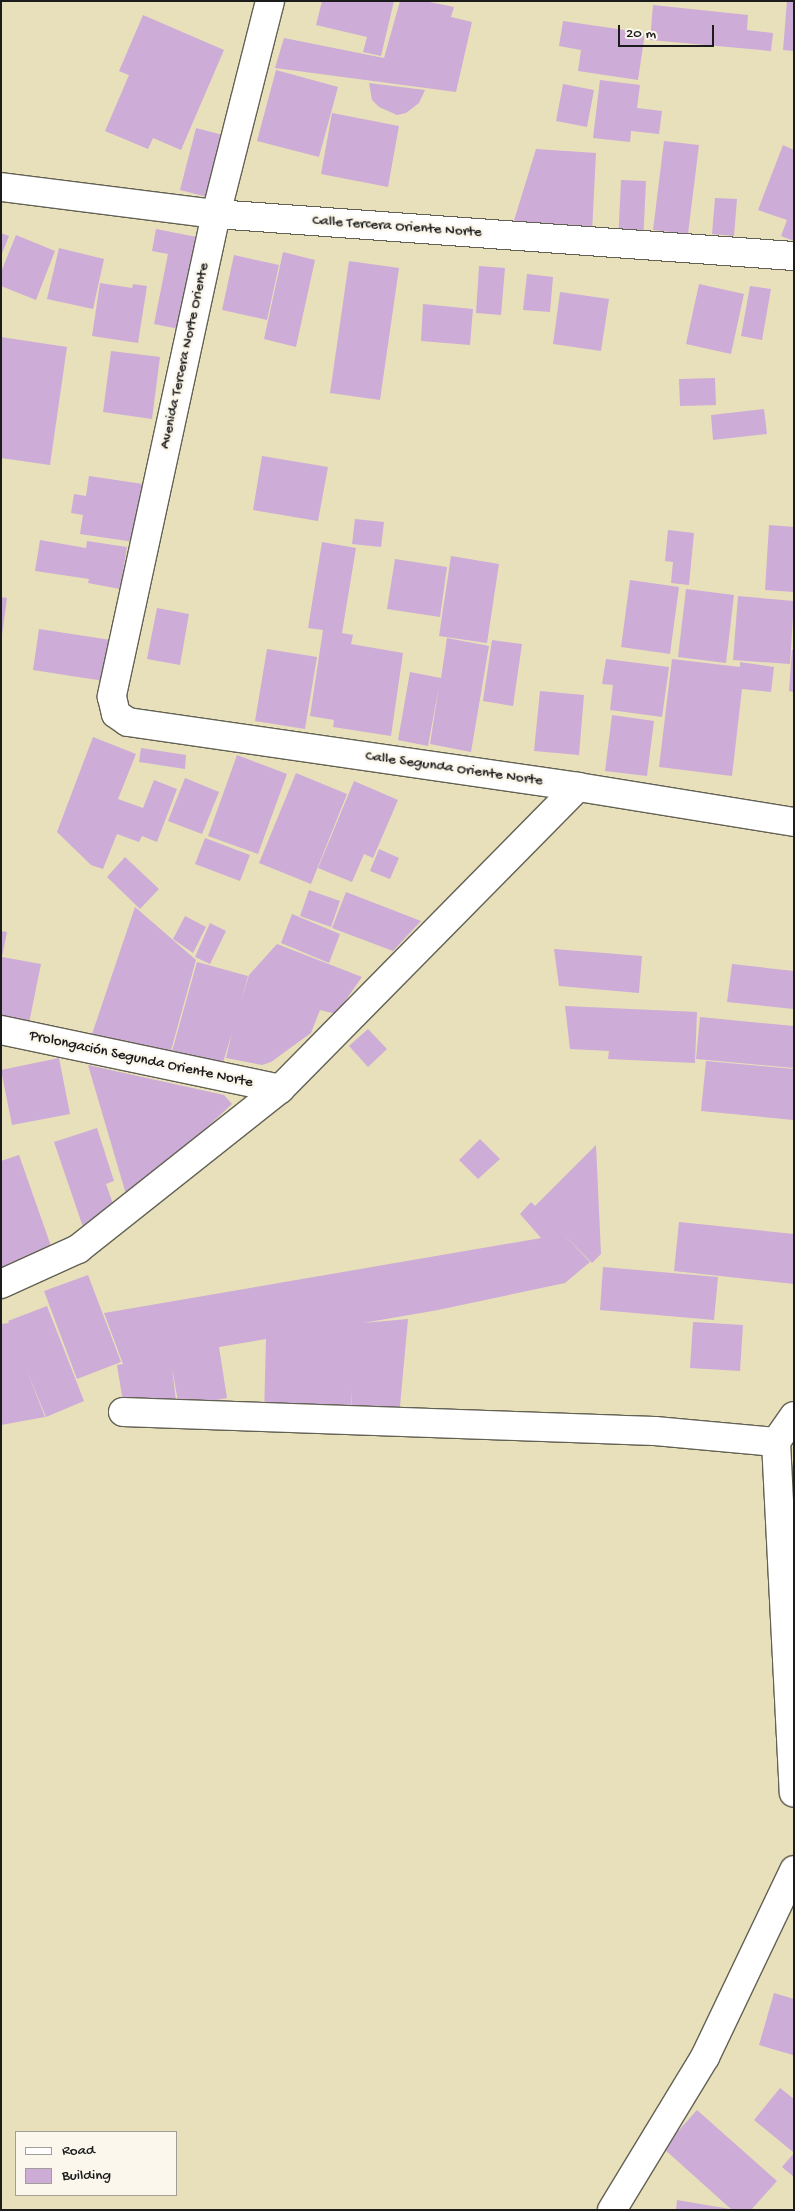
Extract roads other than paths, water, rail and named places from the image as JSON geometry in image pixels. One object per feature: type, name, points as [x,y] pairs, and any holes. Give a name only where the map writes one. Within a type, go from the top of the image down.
[{"type":"street","name":"Avenida Tercera Norte Oriente","points":[[116,714],[112,698],[216,214],[270,1]]},
{"type":"street","name":"Calle Tercera Oriente Norte","points":[[1,188],[216,214],[794,256]]},
{"type":"street","name":"Calle Segunda Oriente Norte","points":[[116,714],[128,722],[578,787],[794,822]]},
{"type":"street","points":[[1,1284],[78,1249],[280,1089],[578,787]]},
{"type":"street","name":"Prolongación Segunda Oriente Norte","points":[[1,1030],[280,1089]]},
{"type":"street","points":[[123,1412],[655,1431],[776,1442]]},
{"type":"street","points":[[794,1416],[776,1442],[794,1793]]},
{"type":"street","points":[[612,2210],[706,2057],[794,1870]]}]
